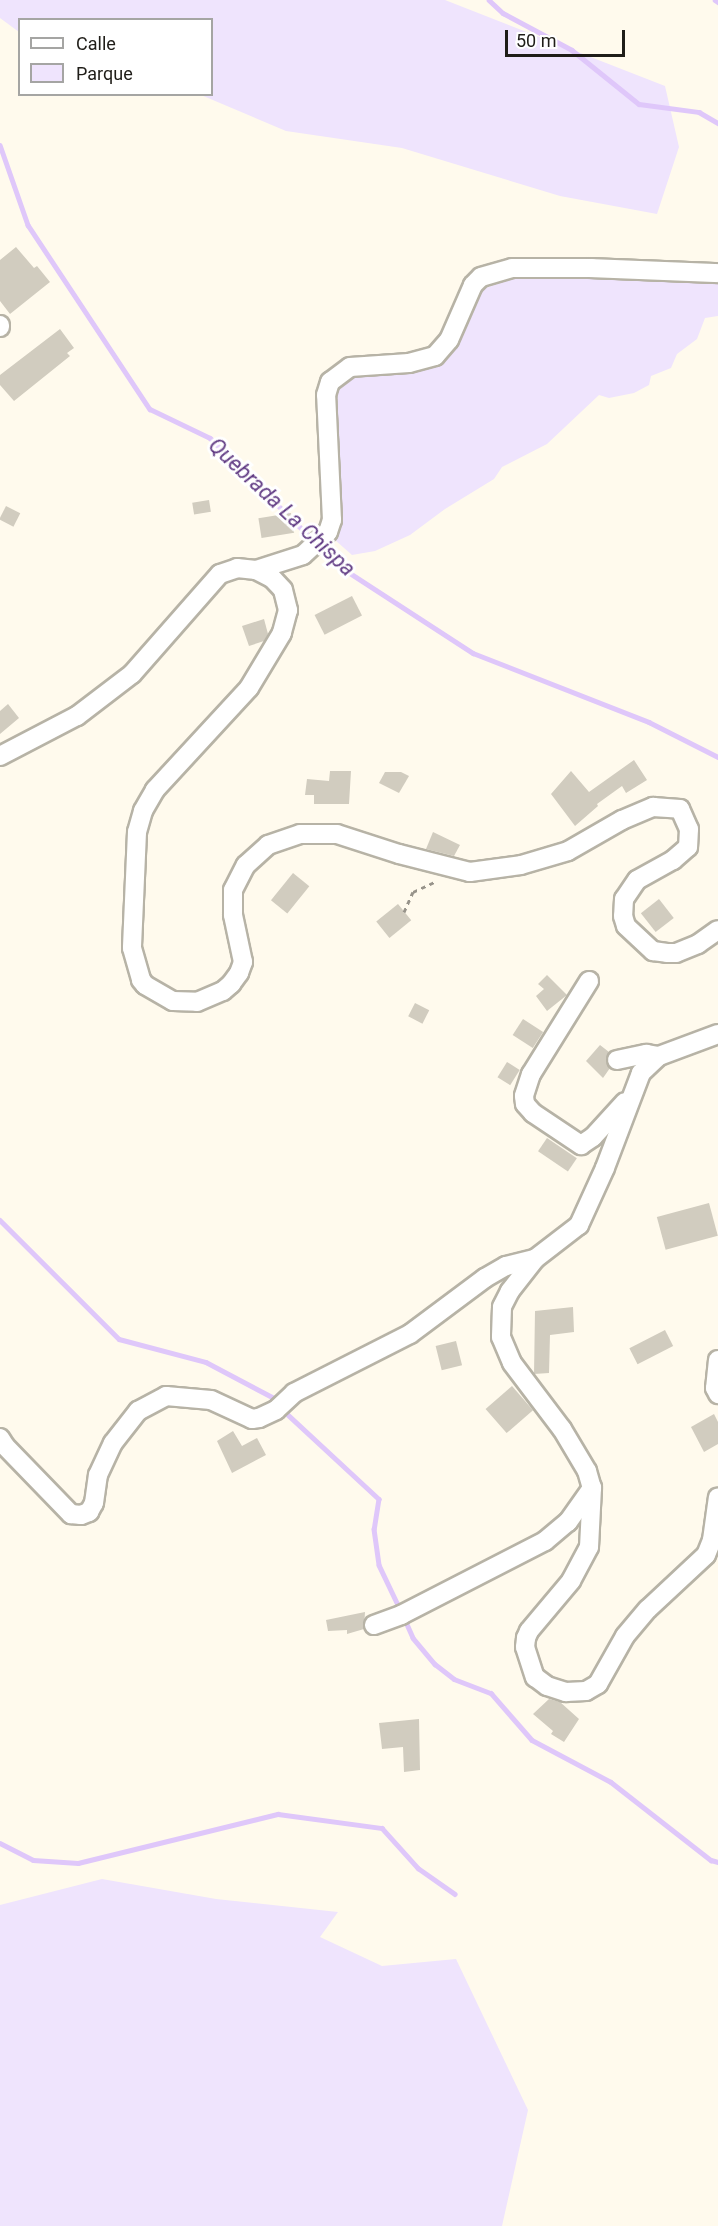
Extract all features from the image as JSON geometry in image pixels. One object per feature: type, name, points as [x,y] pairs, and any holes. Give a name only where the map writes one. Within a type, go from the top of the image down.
[{"type":"street","points":[[256,570],[303,555],[328,532],[332,520],[326,395],[330,382],[350,367],[409,363],[435,356],[449,340],[473,285],[481,277],[512,268],[592,268],[718,273]]},
{"type":"street","points":[[0,756],[77,716],[132,674],[220,574],[237,568],[256,570],[272,578],[283,590],[288,610],[282,633],[249,688],[155,790],[143,811],[137,832],[132,948],[141,980],[173,1001],[197,1002],[223,991],[240,974],[243,962],[233,915],[233,890],[246,865],[268,845],[300,834],[336,834],[462,871],[521,865],[568,851],[622,820],[652,807],[680,809],[689,829],[688,847],[673,860],[637,880],[624,899],[623,916],[634,934],[653,951],[676,953],[698,944],[718,930]]},
{"type":"street","points":[[589,981],[531,1074],[524,1096],[525,1104],[532,1113],[581,1145],[593,1137],[630,1096]]},
{"type":"street","points":[[718,1034],[659,1056],[641,1073],[630,1096],[605,1168],[579,1225],[535,1259],[510,1291],[502,1307],[501,1337],[518,1372],[562,1429],[587,1471],[591,1488],[592,1540],[589,1547],[571,1581],[529,1630],[525,1647],[535,1677],[547,1686],[566,1692],[586,1691],[598,1684],[625,1636],[648,1609],[706,1555],[712,1540],[718,1497]]},
{"type":"street","points":[[616,1060],[645,1054],[659,1056]]},
{"type":"street","points":[[0,1438],[5,1446],[71,1514],[81,1515],[89,1512],[94,1503],[98,1475],[113,1443],[138,1411],[166,1396],[211,1400],[252,1419],[259,1418],[276,1410],[294,1394],[410,1334],[485,1278],[506,1266],[535,1259]]},
{"type":"street","points":[[718,1360],[715,1388],[718,1394]]},
{"type":"street","points":[[374,1625],[401,1616],[545,1541],[568,1522],[591,1488]]},
{"type":"path","points":[[404,912],[413,892],[462,871]]},
{"type":"green space","points":[[0,0],[445,0],[665,86],[679,147],[657,214],[560,196],[402,148],[286,131],[203,96],[213,96],[213,18],[18,18],[18,31],[0,18]]},
{"type":"green space","points":[[511,279],[718,279],[718,316],[705,318],[697,339],[677,354],[671,368],[651,376],[649,385],[634,393],[609,398],[599,395],[547,444],[502,467],[494,479],[445,509],[410,535],[375,551],[352,555],[335,540],[338,523],[331,405],[339,386],[350,374],[438,362],[461,336],[477,291]]},
{"type":"green space","points":[[102,1879],[216,1899],[338,1912],[320,1937],[382,1966],[456,1959],[528,2110],[502,2226],[0,2226],[0,1905]]},
{"type":"building","points":[[16,247],[34,268],[37,266],[50,282],[10,314],[0,301],[0,260]]},
{"type":"building","points":[[60,329],[74,348],[67,353],[70,356],[14,401],[0,385],[0,375]]},
{"type":"building","points":[[209,500],[211,512],[194,515],[192,503]]},
{"type":"building","points":[[6,506],[20,513],[13,527],[0,520]]},
{"type":"building","points":[[291,513],[294,533],[262,538],[258,518]]},
{"type":"building","points":[[352,596],[362,616],[325,635],[315,615]]},
{"type":"building","points":[[264,619],[268,634],[264,641],[249,646],[242,626]]},
{"type":"building","points":[[8,704],[19,718],[0,734],[0,711]]},
{"type":"building","points":[[634,760],[647,780],[626,793],[622,786],[597,804],[598,806],[575,826],[551,794],[571,771],[589,792]]},
{"type":"building","points":[[330,771],[351,771],[349,804],[314,804],[314,795],[305,795],[307,779],[329,781]]},
{"type":"building","points":[[385,772],[401,772],[409,776],[399,793],[379,783]]},
{"type":"building","points":[[433,832],[460,845],[454,856],[426,849]]},
{"type":"building","points":[[293,873],[309,886],[287,913],[271,900]]},
{"type":"building","points":[[659,899],[674,918],[656,932],[641,913]]},
{"type":"building","points":[[398,904],[411,920],[389,938],[376,922]]},
{"type":"building","points":[[547,975],[567,995],[547,1011],[536,996],[544,989],[538,984]]},
{"type":"building","points":[[415,1003],[429,1010],[422,1024],[408,1016]]},
{"type":"building","points":[[523,1019],[543,1032],[533,1048],[513,1035]]},
{"type":"building","points":[[600,1045],[609,1052],[606,1062],[610,1068],[603,1078],[586,1061]]},
{"type":"building","points":[[507,1062],[520,1070],[510,1085],[497,1077]]},
{"type":"building","points":[[547,1138],[577,1158],[568,1171],[538,1151]]},
{"type":"building","points":[[709,1203],[718,1236],[666,1250],[657,1217]]},
{"type":"building","points":[[573,1307],[574,1332],[550,1335],[549,1373],[534,1374],[535,1311]]},
{"type":"building","points":[[665,1330],[673,1346],[638,1364],[629,1348]]},
{"type":"building","points":[[456,1341],[462,1365],[442,1370],[436,1346]]},
{"type":"building","points":[[512,1386],[533,1410],[507,1433],[486,1409]]},
{"type":"building","points":[[714,1414],[718,1422],[718,1444],[704,1452],[691,1427]]},
{"type":"building","points":[[233,1431],[242,1446],[257,1438],[266,1455],[232,1473],[217,1441]]},
{"type":"building","points":[[365,1612],[364,1629],[347,1634],[347,1630],[328,1631],[326,1620]]},
{"type":"building","points":[[549,1699],[560,1702],[579,1719],[564,1742],[551,1734],[553,1731],[533,1714]]},
{"type":"building","points":[[419,1719],[420,1770],[404,1772],[403,1747],[382,1749],[379,1723]]},
{"type":"waterway","points":[[489,0],[503,13],[572,50],[639,104],[699,112],[718,123]]},
{"type":"waterway","name":"Quebrada La Chispa","points":[[0,145],[28,225],[150,409],[210,438],[314,541]]},
{"type":"waterway","name":"Quebrada La Chispa","points":[[320,547],[339,566],[473,653],[649,722],[718,757]]},
{"type":"waterway","points":[[0,1220],[119,1339],[206,1362],[272,1397]]},
{"type":"waterway","points":[[285,1412],[379,1499],[374,1529],[379,1565],[399,1607]]},
{"type":"waterway","points":[[406,1622],[413,1638],[435,1664],[454,1679],[491,1693],[532,1740],[611,1782],[711,1860],[718,1862]]},
{"type":"waterway","points":[[0,1843],[33,1860],[78,1863],[278,1814],[382,1828],[418,1868],[455,1894]]}]
